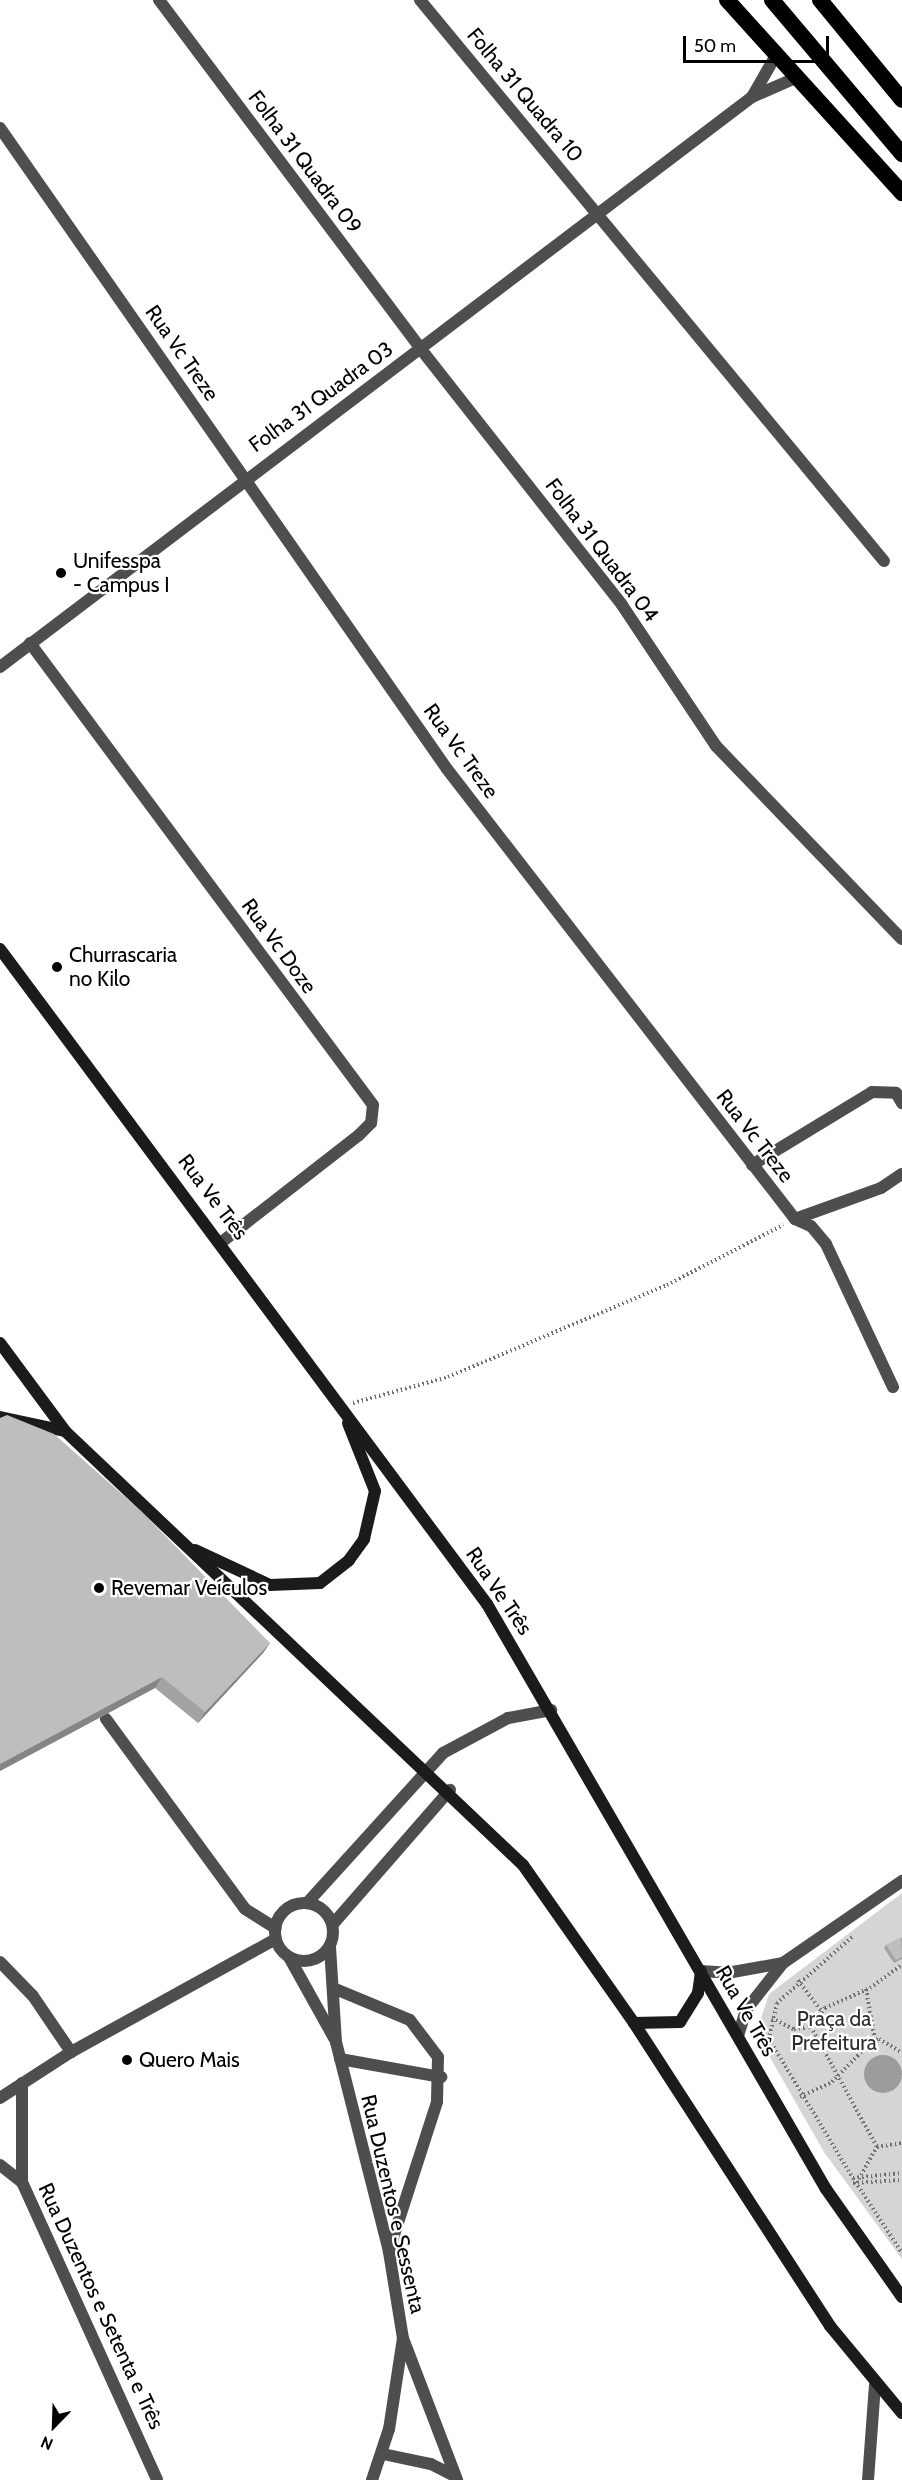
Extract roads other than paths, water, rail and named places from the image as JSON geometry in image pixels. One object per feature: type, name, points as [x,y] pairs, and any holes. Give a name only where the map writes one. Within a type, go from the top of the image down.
[{"type":"highway","points":[[727,0],[793,79],[902,193]]},
{"type":"highway","points":[[772,0],[902,154]]},
{"type":"highway","points":[[820,0],[902,100]]},
{"type":"main road","name":"Rua Ve Três","points":[[0,949],[223,1241],[487,1604],[551,1710],[826,2189],[902,2297]]},
{"type":"main road","points":[[0,1343],[65,1431],[423,1769],[450,1790],[524,1865],[634,2023],[830,2326],[875,2385],[902,2413]]},
{"type":"main road","points":[[186,1546],[270,1585],[320,1583],[349,1560],[364,1539],[375,1491],[342,1406]]},
{"type":"main road","points":[[0,1417],[65,1431]]},
{"type":"main road","points":[[634,2023],[680,2022],[699,1993],[701,1971]]},
{"type":"street","name":"Folha 31 Quadra 09","points":[[159,0],[420,348]]},
{"type":"street","name":"Folha 31 Quadra 10","points":[[420,0],[600,214]]},
{"type":"street","points":[[752,97],[775,57]]},
{"type":"street","points":[[420,348],[752,97],[793,79]]},
{"type":"street","name":"Rua Vc Treze","points":[[0,129],[246,477],[447,769],[795,1219],[811,1226],[826,1244],[893,1387]]},
{"type":"street","points":[[600,214],[884,561]]},
{"type":"street","name":"Folha 31 Quadra 03","points":[[0,667],[246,477],[420,348]]},
{"type":"street","name":"Folha 31 Quadra 04","points":[[420,348],[622,605],[716,746],[902,939]]},
{"type":"street","name":"Rua Vc Doze","points":[[30,642],[374,1105],[370,1123],[359,1135],[223,1241]]},
{"type":"street","points":[[752,1165],[872,1092],[896,1093],[902,1103]]},
{"type":"street","points":[[795,1219],[881,1188],[902,1174]]},
{"type":"street","points":[[0,2098],[71,2052],[275,1934],[286,1908],[308,1902],[423,1769],[474,1733],[508,1718],[551,1710]]},
{"type":"street","points":[[106,1719],[245,1909],[275,1934],[290,1957],[312,1960],[330,1947],[333,1924],[450,1790]]},
{"type":"street","points":[[738,2036],[746,2010],[783,1963],[902,1881]]},
{"type":"street","points":[[308,1902],[319,1906],[333,1924]]},
{"type":"street","name":"Rua Duzentos e Sessenta","points":[[330,1947],[336,2042],[389,2252],[403,2338],[383,2454],[372,2480]]},
{"type":"street","name":"Rua Duzentos e Sessenta","points":[[290,1957],[336,2042]]},
{"type":"street","points":[[0,1962],[33,1996],[71,2052]]},
{"type":"street","points":[[701,1971],[727,1973],[783,1963]]},
{"type":"street","points":[[333,1988],[410,2020],[438,2057],[441,2077],[389,2252]]},
{"type":"street","points":[[340,2059],[441,2077]]},
{"type":"street","name":"Rua Duzentos e Setenta e Três","points":[[22,2082],[22,2182],[157,2480]]},
{"type":"street","name":"Rua Duzentos e Setenta e Três","points":[[0,2165],[22,2182]]},
{"type":"street","points":[[403,2338],[456,2478]]},
{"type":"street","points":[[868,2480],[875,2385]]},
{"type":"street","points":[[383,2454],[431,2464],[456,2478]]},
{"type":"place","name":"Unifesspa - Campus I","points":[[61,573]]},
{"type":"place","name":"Churrascaria no Kilo","points":[[57,967]]},
{"type":"place","name":"Revemar Veículos","points":[[99,1588]]},
{"type":"place","name":"Quero Mais","points":[[127,2060]]},
{"type":"park label","name":"Praça da Prefeitura","points":[[834,2031]]}]
